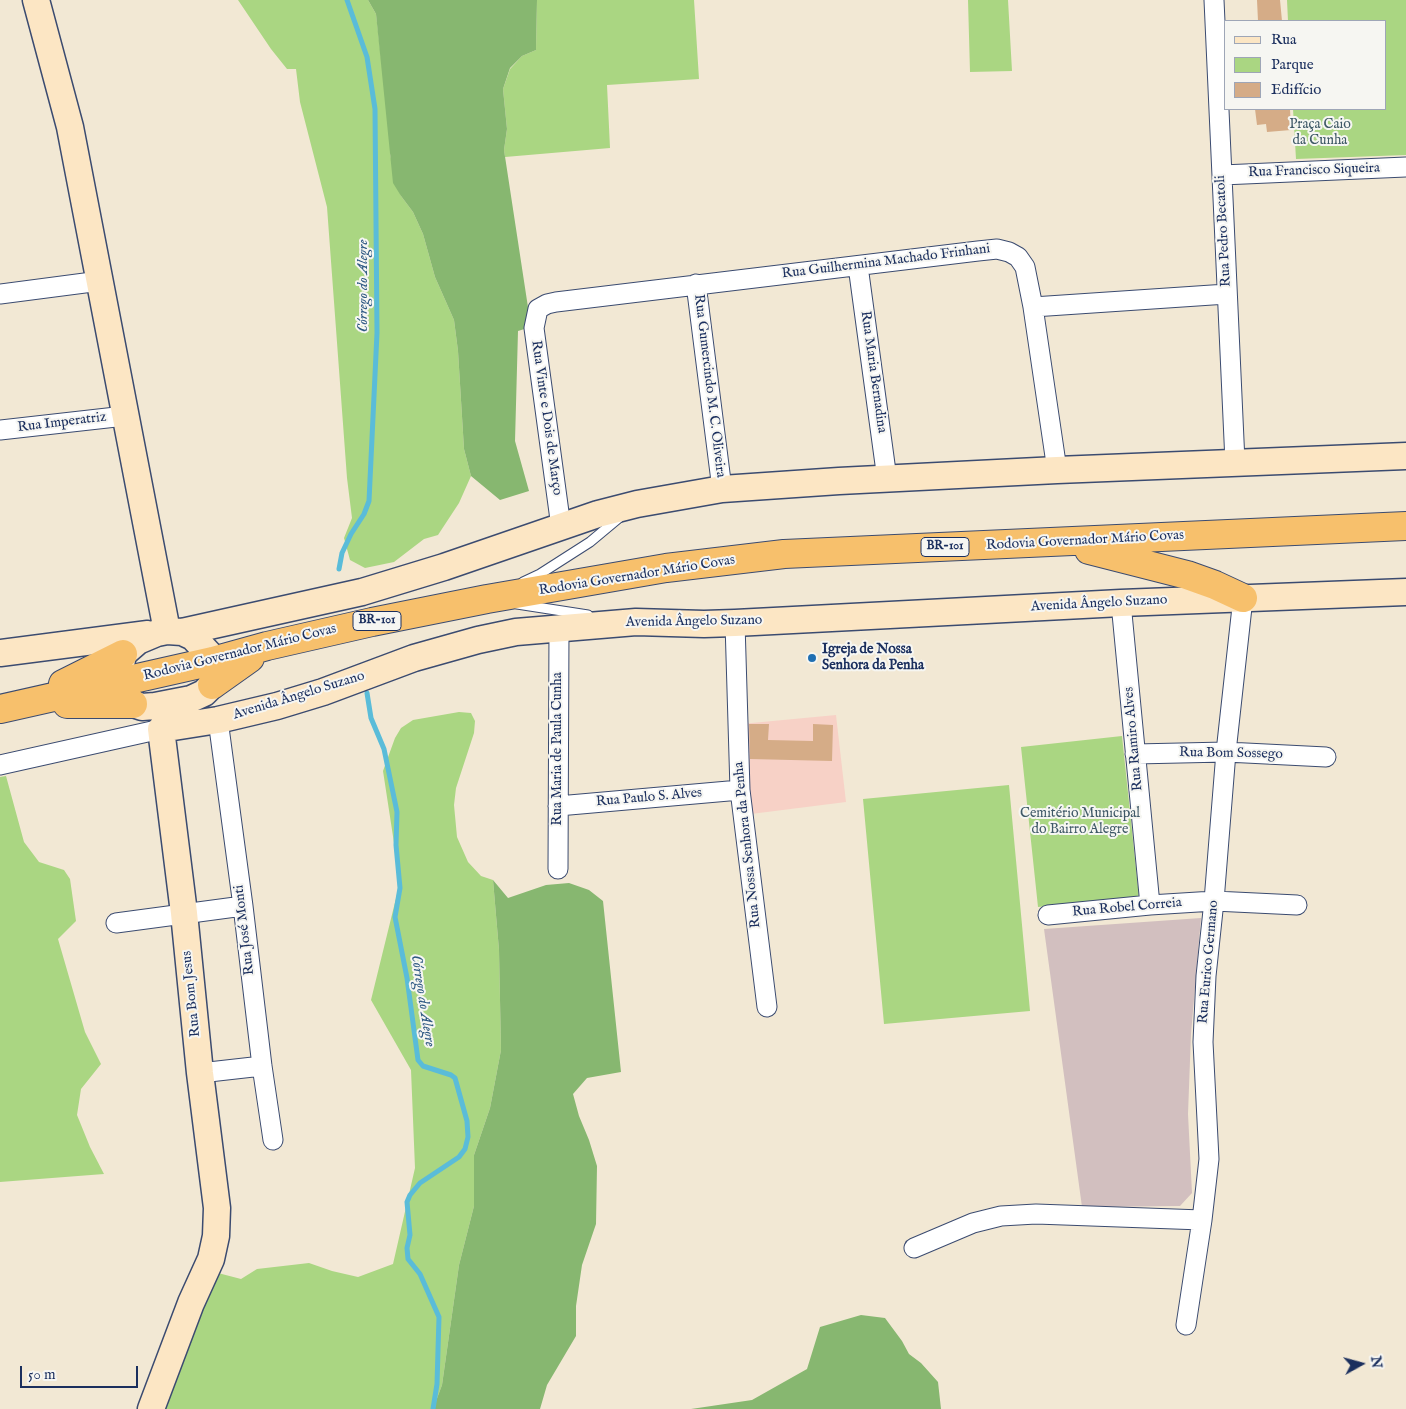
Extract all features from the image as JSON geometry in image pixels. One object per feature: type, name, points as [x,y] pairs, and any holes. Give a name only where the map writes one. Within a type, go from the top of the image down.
[{"type":"highway","name":"Rodovia Governador Mário Covas","points":[[0,709],[118,682],[189,648],[267,646],[372,622],[666,568],[784,554],[1406,526]]},
{"type":"highway","points":[[1058,542],[1187,575],[1243,598]]},
{"type":"highway","points":[[28,702],[123,654]]},
{"type":"highway","points":[[28,702],[137,706]]},
{"type":"main road","points":[[36,0],[70,127],[125,416],[189,648],[204,693],[191,699],[177,702],[137,706]]},
{"type":"main road","points":[[0,653],[189,648],[444,567],[598,514],[637,504],[722,489],[1057,470],[1406,456]]},
{"type":"main road","name":"Avenida Ângelo Suzano","points":[[161,729],[218,720],[323,692],[414,658],[478,640],[516,632],[636,622],[735,623],[1121,603],[1406,592]]},
{"type":"main road","points":[[177,702],[161,729],[123,695],[118,682],[123,654],[138,641],[189,648]]},
{"type":"main road","name":"Rua Bom Jesus","points":[[151,1409],[191,1304],[211,1259],[216,1236],[217,1208],[161,729]]},
{"type":"street","name":"Rua Pedro Becatoli","points":[[1214,0],[1235,462]]},
{"type":"street","name":"Rua Francisco Siqueira","points":[[1222,175],[1406,167]]},
{"type":"street","name":"Rua Guilhermina Machado Frinhani","points":[[538,309],[556,302],[696,284],[997,249],[1009,252],[1018,257],[1025,267],[1033,307],[1057,470]]},
{"type":"street","name":"Rua Maria Bernadina","points":[[858,266],[887,479]]},
{"type":"street","points":[[0,294],[100,281]]},
{"type":"street","name":"Rua Gumercindo M. C. Oliveira","points":[[696,284],[722,489]]},
{"type":"street","points":[[1033,307],[1227,294]]},
{"type":"street","name":"Rua Vinte e Dois de Março","points":[[538,309],[534,328],[561,527]]},
{"type":"street","name":"Rua Imperatriz","points":[[0,430],[125,416]]},
{"type":"street","name":"Rua Eurico Germano","points":[[1186,1325],[1209,1159],[1203,1042],[1206,976],[1226,752],[1243,598]]},
{"type":"street","name":"Rua Ramiro Alves","points":[[1121,603],[1150,905]]},
{"type":"street","name":"Rua Nossa Senhora da Penha","points":[[735,623],[740,790],[767,1007]]},
{"type":"street","name":"Rua Maria de Paula Cunha","points":[[558,870],[559,628]]},
{"type":"street","name":"Rua José Monti","points":[[218,720],[273,1140]]},
{"type":"street","name":"Avenida Ângelo Suzano","points":[[0,765],[161,729]]},
{"type":"street","name":"Rua Bom Sossego","points":[[1135,754],[1226,752],[1326,758]]},
{"type":"street","name":"Rua Paulo S. Alves","points":[[558,806],[740,790]]},
{"type":"street","name":"Rua Robel Correia","points":[[1048,915],[1214,901],[1297,905]]},
{"type":"street","points":[[116,923],[243,906]]},
{"type":"street","points":[[200,1073],[262,1066]]},
{"type":"street","points":[[914,1248],[973,1223],[1001,1216],[1036,1214],[1202,1220]]},
{"type":"lane","points":[[487,600],[540,574],[590,542],[637,504]]},
{"type":"lane","points":[[487,600],[636,622]]},
{"type":"shaded area","points":[[836,715],[846,802],[751,814],[741,724]]},
{"type":"shaded area","points":[[1201,918],[1191,1034],[1188,1114],[1192,1193],[1180,1206],[1082,1207],[1044,929]]},
{"type":"green space","points":[[238,0],[368,0],[376,14],[391,146],[390,155],[401,196],[413,212],[423,234],[435,277],[454,320],[458,351],[464,449],[471,476],[459,503],[438,535],[424,539],[394,562],[365,568],[350,560],[344,538],[352,518],[347,478],[327,207],[300,102],[296,69],[287,69]]},
{"type":"green space","points":[[368,0],[537,0],[536,50],[522,56],[510,68],[503,89],[507,129],[504,150],[531,327],[518,331],[515,441],[529,491],[500,500],[471,476],[464,449],[458,351],[454,320],[435,277],[423,234],[413,212],[393,183],[376,14]]},
{"type":"green space","points":[[537,0],[694,0],[699,79],[607,85],[610,148],[505,157],[507,129],[503,89],[510,69],[522,56],[536,50]]},
{"type":"green space","points":[[968,0],[1008,0],[1012,71],[970,72]]},
{"type":"green space","name":"Praça Caio da Cunha","points":[[1287,0],[1406,0],[1406,155],[1296,159],[1293,110],[1386,110],[1386,20],[1288,20]]},
{"type":"green space","points":[[459,712],[471,713],[475,721],[474,733],[456,788],[454,805],[457,837],[468,862],[481,876],[493,880],[499,950],[501,1050],[490,1108],[474,1155],[474,1206],[459,1265],[442,1385],[433,1409],[156,1409],[218,1273],[241,1279],[257,1269],[309,1263],[358,1277],[393,1264],[415,1168],[411,1070],[371,1000],[400,882],[383,771],[395,738],[401,728],[413,720]]},
{"type":"green space","name":"Cemitério Municipal do Bairro Alegre","points":[[1122,736],[1139,897],[1038,907],[1021,747]]},
{"type":"green space","points":[[6,776],[24,842],[39,862],[64,870],[70,879],[76,921],[58,939],[85,1032],[101,1064],[81,1089],[77,1115],[104,1174],[0,1182],[0,777]]},
{"type":"green space","points":[[1009,785],[1030,1011],[884,1024],[863,799]]},
{"type":"green space","points":[[493,880],[508,898],[546,885],[569,883],[589,890],[603,901],[621,1072],[587,1078],[573,1094],[597,1166],[596,1224],[582,1265],[576,1306],[576,1336],[547,1385],[540,1409],[433,1409],[442,1385],[459,1265],[474,1206],[474,1155],[490,1108],[501,1050],[499,950]]},
{"type":"green space","points":[[861,1315],[885,1318],[909,1354],[921,1363],[938,1382],[941,1409],[691,1409],[752,1400],[807,1369],[820,1327]]},
{"type":"building","points":[[1257,0],[1280,0],[1282,20],[1258,20]]},
{"type":"building","points":[[1255,110],[1290,110],[1291,130],[1267,132],[1266,124],[1257,125]]},
{"type":"building","points":[[749,724],[769,724],[768,740],[813,741],[813,724],[833,725],[832,761],[750,759]]},
{"type":"waterway","name":"Córrego do Alegre","points":[[339,569],[342,553],[364,514],[369,501],[377,333],[375,109],[367,57],[347,0]]},
{"type":"waterway","name":"Córrego do Alegre","points":[[367,693],[371,718],[384,749],[397,812],[396,845],[400,888],[395,917],[407,978],[418,1060],[423,1066],[455,1078],[467,1121],[468,1137],[465,1149],[459,1157],[420,1183],[407,1202],[410,1235],[407,1248],[408,1259],[420,1274],[439,1317],[437,1384],[433,1409]]},
{"type":"place","name":"Igreja de Nossa Senhora da Penha","points":[[812,658]]}]
